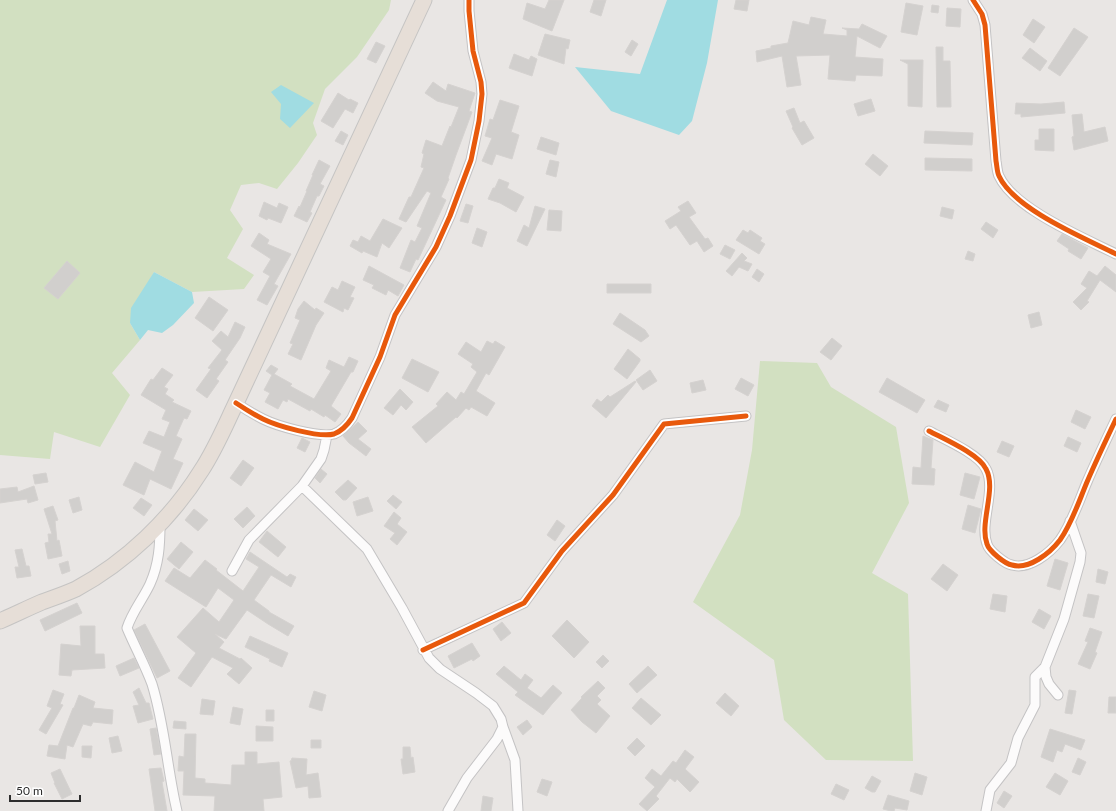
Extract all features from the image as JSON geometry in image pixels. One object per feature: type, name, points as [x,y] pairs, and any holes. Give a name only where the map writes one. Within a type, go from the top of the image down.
[{"type":"highway","points":[[0,621],[75,589],[97,576],[119,560],[160,524],[185,495],[214,449],[424,0]]},
{"type":"street","points":[[236,403],[264,420],[311,433],[327,435],[335,434],[347,425],[352,418],[380,357],[395,314],[436,247],[471,160],[479,121],[482,94],[481,82],[473,51],[468,11],[469,0]]},
{"type":"street","points":[[973,0],[982,14],[985,25],[996,161],[999,176],[1009,190],[1029,208],[1066,229],[1116,254]]},
{"type":"street","points":[[424,650],[524,603],[562,551],[613,495],[664,424],[746,416]]},
{"type":"street","points":[[929,431],[977,458],[987,469],[990,482],[985,530],[987,545],[1006,564],[1018,567],[1032,563],[1049,551],[1059,540],[1070,521],[1116,419]]},
{"type":"street","points":[[232,571],[249,540],[302,486],[321,459],[327,435]]},
{"type":"street","points":[[302,486],[367,549],[402,608],[429,658],[440,669],[476,692],[493,706],[501,719],[515,760],[518,811]]},
{"type":"street","points":[[986,811],[990,790],[1011,763],[1018,738],[1035,705],[1035,677],[1045,667],[1064,619],[1082,553],[1070,521]]},
{"type":"street","points":[[160,524],[159,557],[150,585],[127,628],[151,683],[164,737],[177,811]]},
{"type":"street","points":[[1045,667],[1049,684],[1058,695]]},
{"type":"street","points":[[448,811],[467,778],[497,739],[503,727]]},
{"type":"green space","points":[[0,0],[391,0],[389,10],[357,57],[325,89],[313,123],[317,135],[298,163],[277,189],[259,183],[241,185],[230,210],[243,229],[227,258],[254,275],[244,289],[192,292],[154,272],[130,323],[140,340],[112,373],[130,395],[100,447],[54,432],[50,459],[0,455]]},
{"type":"green space","points":[[760,361],[817,363],[831,387],[896,427],[909,503],[872,573],[908,594],[913,761],[826,760],[784,720],[774,660],[693,602],[740,515],[752,450]]},
{"type":"water","points":[[667,0],[718,0],[707,63],[692,121],[679,135],[611,111],[575,67],[640,74]]},
{"type":"water","points":[[281,85],[314,103],[290,128],[280,119],[281,104],[271,92]]},
{"type":"water","points":[[154,272],[192,292],[194,303],[173,325],[162,333],[148,330],[140,340],[130,323],[131,308]]},
{"type":"building","points":[[549,0],[564,0],[552,31],[523,19],[527,3],[545,9]]},
{"type":"building","points":[[594,0],[606,0],[601,16],[590,12]]},
{"type":"building","points":[[736,0],[749,0],[747,11],[734,9]]},
{"type":"building","points":[[906,3],[923,6],[917,35],[901,32]]},
{"type":"building","points":[[932,5],[939,6],[938,13],[931,12]]},
{"type":"building","points":[[947,8],[961,9],[960,27],[946,26]]},
{"type":"building","points":[[811,17],[826,20],[823,34],[847,36],[847,30],[842,28],[859,29],[862,24],[887,36],[880,48],[857,36],[855,57],[883,59],[882,76],[856,75],[855,81],[828,79],[830,55],[796,56],[801,85],[787,87],[782,56],[757,62],[756,51],[771,48],[771,46],[788,43],[793,21],[809,25]]},
{"type":"building","points":[[1033,19],[1045,27],[1034,43],[1023,35]]},
{"type":"building","points":[[1074,28],[1088,37],[1060,76],[1048,68]]},
{"type":"building","points":[[545,34],[570,40],[568,49],[566,48],[564,64],[538,55]]},
{"type":"building","points":[[632,40],[638,44],[631,56],[625,52]]},
{"type":"building","points":[[376,42],[385,46],[376,63],[367,59]]},
{"type":"building","points":[[936,47],[943,47],[943,61],[950,61],[951,107],[937,107]]},
{"type":"building","points":[[1030,48],[1047,61],[1040,71],[1022,58]]},
{"type":"building","points":[[514,54],[529,60],[531,56],[537,59],[532,76],[509,68]]},
{"type":"building","points":[[900,60],[923,60],[922,107],[908,106],[908,64]]},
{"type":"building","points":[[433,82],[446,91],[448,84],[475,93],[469,111],[472,112],[448,178],[449,179],[441,197],[446,200],[418,260],[416,259],[410,272],[400,268],[411,240],[415,242],[422,228],[417,226],[431,193],[427,191],[406,222],[399,219],[424,168],[421,167],[424,154],[422,153],[426,140],[442,146],[459,107],[437,101],[425,93]]},
{"type":"building","points":[[338,93],[349,100],[350,99],[358,103],[353,113],[345,109],[333,128],[321,121]]},
{"type":"building","points":[[871,99],[875,111],[858,116],[854,104]]},
{"type":"building","points":[[500,100],[519,106],[511,132],[519,135],[512,159],[496,154],[492,165],[482,161],[492,138],[485,136],[490,119],[493,120]]},
{"type":"building","points":[[1064,102],[1065,113],[1021,117],[1021,114],[1015,114],[1016,103],[1041,104]]},
{"type":"building","points":[[794,108],[800,123],[804,121],[814,138],[802,145],[792,128],[793,127],[786,111]]},
{"type":"building","points":[[1082,114],[1084,132],[1105,127],[1108,141],[1074,150],[1072,137],[1074,136],[1072,115]]},
{"type":"building","points":[[1039,129],[1054,129],[1054,151],[1035,150],[1035,140],[1039,140]]},
{"type":"building","points":[[341,131],[348,135],[343,145],[335,141]]},
{"type":"building","points":[[925,131],[973,133],[972,145],[924,143]]},
{"type":"building","points":[[541,137],[559,143],[556,155],[537,149]]},
{"type":"building","points":[[873,154],[888,166],[880,176],[865,164]]},
{"type":"building","points":[[925,158],[972,159],[972,171],[925,170]]},
{"type":"building","points":[[319,160],[330,166],[320,184],[324,186],[319,196],[317,196],[310,212],[312,213],[307,222],[294,216],[299,206],[300,207]]},
{"type":"building","points":[[550,160],[559,162],[556,177],[546,174]]},
{"type":"building","points":[[499,179],[509,183],[507,188],[524,197],[516,212],[500,203],[488,199]]},
{"type":"building","points":[[688,201],[696,213],[689,217],[705,239],[708,238],[713,246],[704,252],[697,241],[690,245],[676,225],[670,229],[665,221],[681,211],[678,207]]},
{"type":"building","points":[[264,202],[277,208],[279,203],[288,207],[281,223],[268,218],[267,220],[259,216]]},
{"type":"building","points":[[466,204],[473,206],[468,223],[460,221]]},
{"type":"building","points":[[535,206],[545,209],[527,246],[517,241],[524,225],[529,228]]},
{"type":"building","points":[[942,207],[954,210],[952,219],[940,216]]},
{"type":"building","points":[[549,210],[562,211],[561,231],[547,230]]},
{"type":"building","points":[[383,219],[402,228],[389,248],[382,243],[377,257],[363,251],[362,253],[350,246],[353,240],[358,242],[361,236],[370,241]]},
{"type":"building","points":[[986,222],[998,230],[993,238],[981,229]]},
{"type":"building","points":[[477,228],[487,232],[482,247],[472,243]]},
{"type":"building","points":[[743,230],[748,233],[750,230],[762,238],[760,241],[765,244],[759,254],[736,240]]},
{"type":"building","points":[[259,233],[269,240],[267,244],[291,254],[274,284],[278,286],[267,305],[257,300],[270,276],[263,272],[271,259],[251,246]]},
{"type":"building","points":[[1062,234],[1088,248],[1081,259],[1068,251],[1069,249],[1057,241]]},
{"type":"building","points":[[725,245],[735,250],[730,259],[720,254]]},
{"type":"building","points":[[968,251],[975,254],[973,261],[965,259]]},
{"type":"building","points":[[742,253],[747,258],[744,261],[752,264],[748,271],[739,267],[732,276],[726,271]]},
{"type":"building","points":[[67,261],[80,273],[58,299],[44,288]]},
{"type":"building","points":[[369,266],[404,285],[398,296],[388,290],[386,295],[372,288],[374,285],[363,280]]},
{"type":"building","points":[[1105,266],[1116,275],[1116,292],[1100,280],[1087,301],[1089,302],[1081,310],[1073,302],[1087,288],[1081,284],[1089,271],[1097,276]]},
{"type":"building","points":[[757,269],[764,274],[759,282],[752,277]]},
{"type":"building","points":[[342,281],[355,287],[350,297],[354,298],[348,310],[344,308],[343,312],[324,302],[332,287],[338,290]]},
{"type":"building","points":[[607,284],[651,284],[651,293],[607,293]]},
{"type":"building","points":[[209,297],[228,310],[213,331],[195,318]]},
{"type":"building","points":[[304,301],[315,310],[316,308],[324,313],[316,325],[301,360],[288,354],[293,344],[290,343],[300,320],[295,318],[298,309]]},
{"type":"building","points":[[1039,312],[1042,325],[1031,328],[1028,315]]},
{"type":"building","points":[[620,313],[645,330],[649,336],[641,342],[613,324]]},
{"type":"building","points":[[235,322],[245,327],[240,338],[225,360],[228,362],[216,379],[219,381],[207,398],[196,390],[211,369],[208,368],[222,350],[212,341],[221,331],[228,337]]},
{"type":"building","points":[[832,338],[842,346],[831,360],[820,352]]},
{"type":"building","points":[[487,341],[493,344],[495,341],[505,347],[489,375],[486,373],[476,391],[495,403],[487,416],[471,407],[469,410],[466,408],[457,418],[456,417],[426,443],[412,427],[438,406],[436,404],[447,392],[456,400],[461,392],[464,394],[477,372],[471,367],[473,364],[458,354],[466,342],[481,352]]},
{"type":"building","points":[[628,349],[640,359],[640,361],[627,379],[614,369]]},
{"type":"building","points":[[349,357],[358,361],[353,372],[351,372],[331,406],[341,414],[335,422],[325,415],[324,417],[311,409],[310,411],[288,399],[287,402],[283,400],[278,409],[265,402],[270,393],[264,390],[272,375],[266,371],[271,365],[278,369],[274,374],[292,384],[290,386],[314,399],[331,371],[326,368],[329,360],[344,367]]},
{"type":"building","points":[[412,359],[439,372],[428,392],[402,378]]},
{"type":"building","points":[[162,368],[173,375],[164,387],[168,389],[165,394],[174,400],[172,402],[191,411],[187,419],[184,418],[176,436],[182,439],[173,459],[183,463],[171,489],[150,479],[144,495],[123,485],[135,462],[154,472],[162,451],[143,443],[149,431],[164,437],[170,422],[162,419],[166,410],[141,395],[151,379],[153,380]]},
{"type":"building","points":[[650,370],[657,381],[643,390],[636,380]]},
{"type":"building","points":[[741,378],[754,385],[748,396],[735,389]]},
{"type":"building","points":[[887,378],[925,400],[917,413],[879,392]]},
{"type":"building","points":[[703,380],[706,390],[692,393],[690,383]]},
{"type":"building","points":[[635,381],[636,382],[606,418],[592,406],[597,399],[601,402],[608,395],[610,397]]},
{"type":"building","points":[[400,389],[413,402],[406,410],[401,405],[393,415],[384,408]]},
{"type":"building","points":[[938,400],[949,405],[946,412],[934,407]]},
{"type":"building","points":[[1076,410],[1091,417],[1085,429],[1071,422]]},
{"type":"building","points":[[358,422],[367,431],[358,439],[371,449],[366,456],[349,443],[343,436]]},
{"type":"building","points":[[923,436],[933,440],[931,468],[935,469],[934,485],[912,484],[913,467],[921,468]]},
{"type":"building","points":[[1068,437],[1081,443],[1077,452],[1064,446]]},
{"type":"building","points":[[302,438],[310,442],[305,452],[297,448]]},
{"type":"building","points":[[1002,441],[1014,446],[1009,457],[997,452]]},
{"type":"building","points":[[243,460],[254,468],[241,486],[230,478]]},
{"type":"building","points":[[321,469],[327,474],[320,483],[315,478]]},
{"type":"building","points":[[46,473],[48,482],[35,484],[33,475]]},
{"type":"building","points":[[965,473],[980,477],[974,499],[960,495]]},
{"type":"building","points":[[348,480],[357,488],[346,500],[343,500],[335,492]]},
{"type":"building","points":[[34,486],[38,500],[28,503],[27,499],[0,503],[0,489],[17,487],[18,492]]},
{"type":"building","points":[[393,495],[402,502],[396,509],[387,501]]},
{"type":"building","points":[[79,497],[82,510],[73,513],[69,500]]},
{"type":"building","points":[[368,497],[373,511],[357,516],[353,502]]},
{"type":"building","points":[[141,498],[152,505],[144,516],[133,508]]},
{"type":"building","points":[[968,505],[981,509],[975,533],[962,529]]},
{"type":"building","points":[[53,506],[58,520],[55,521],[57,541],[59,540],[62,556],[48,559],[45,543],[49,542],[48,534],[52,534],[44,509]]},
{"type":"building","points":[[247,507],[255,516],[243,528],[234,519]]},
{"type":"building","points":[[194,509],[208,520],[198,531],[185,520]]},
{"type":"building","points":[[394,512],[401,518],[397,524],[407,532],[397,545],[390,539],[395,533],[384,526]]},
{"type":"building","points":[[557,520],[565,526],[555,541],[547,535]]},
{"type":"building","points":[[267,531],[286,547],[278,557],[259,542]]},
{"type":"building","points":[[181,542],[193,552],[179,569],[167,559]]},
{"type":"building","points":[[22,549],[26,566],[29,566],[31,576],[17,578],[15,567],[19,567],[15,550]]},
{"type":"building","points":[[250,552],[287,577],[290,574],[296,577],[291,587],[271,575],[254,600],[269,612],[294,626],[288,636],[247,610],[226,639],[215,634],[224,642],[219,648],[240,659],[241,658],[252,668],[239,684],[227,674],[233,668],[212,657],[191,687],[178,678],[196,653],[177,637],[203,608],[219,622],[234,600],[218,588],[206,607],[165,581],[174,568],[190,578],[205,560],[243,591],[259,567],[246,559]]},
{"type":"building","points":[[1055,559],[1068,563],[1060,590],[1047,586]]},
{"type":"building","points":[[68,561],[70,571],[62,574],[59,564]]},
{"type":"building","points":[[943,564],[958,575],[947,591],[931,579]]},
{"type":"building","points":[[1098,569],[1108,572],[1105,584],[1096,582]]},
{"type":"building","points":[[993,594],[1007,596],[1005,612],[990,609]]},
{"type":"building","points":[[1088,594],[1099,596],[1094,618],[1083,616]]},
{"type":"building","points":[[77,603],[82,613],[45,631],[40,620]]},
{"type":"building","points":[[1039,609],[1051,616],[1044,629],[1032,622]]},
{"type":"building","points":[[567,620],[589,642],[574,658],[552,636]]},
{"type":"building","points":[[502,622],[511,633],[501,641],[493,629]]},
{"type":"building","points":[[145,624],[170,671],[157,678],[134,630]]},
{"type":"building","points":[[80,626],[95,626],[95,654],[104,654],[105,668],[72,670],[71,676],[59,675],[61,644],[81,646]]},
{"type":"building","points":[[1090,628],[1102,632],[1095,652],[1097,653],[1090,669],[1078,664],[1088,642],[1085,641]]},
{"type":"building","points":[[250,636],[288,653],[282,667],[269,661],[270,659],[245,647]]},
{"type":"building","points":[[472,643],[480,656],[473,661],[472,659],[454,668],[448,656]]},
{"type":"building","points":[[603,655],[609,661],[602,668],[596,662]]},
{"type":"building","points":[[134,658],[139,668],[120,676],[116,666]]},
{"type":"building","points":[[504,666],[521,680],[525,674],[533,680],[527,688],[541,698],[553,685],[562,693],[543,715],[515,695],[518,692],[496,674]]},
{"type":"building","points":[[648,666],[657,675],[637,693],[629,684]]},
{"type":"building","points":[[598,681],[605,688],[597,696],[601,700],[597,704],[610,716],[596,733],[582,722],[571,710],[582,698],[581,697]]},
{"type":"building","points":[[139,688],[146,703],[149,703],[153,719],[138,723],[133,706],[139,705],[133,692]]},
{"type":"building","points":[[53,690],[64,694],[60,704],[63,705],[46,734],[39,730],[52,708],[47,706]]},
{"type":"building","points":[[1069,690],[1076,691],[1072,714],[1065,713]]},
{"type":"building","points":[[314,691],[326,695],[322,711],[309,707]]},
{"type":"building","points":[[725,693],[739,706],[731,716],[716,703]]},
{"type":"building","points":[[79,695],[95,702],[93,708],[113,710],[112,724],[93,722],[91,726],[83,724],[73,747],[67,745],[65,759],[47,756],[49,745],[58,746]]},
{"type":"building","points":[[1109,697],[1116,697],[1116,713],[1108,713]]},
{"type":"building","points":[[641,698],[661,715],[651,725],[632,708]]},
{"type":"building","points":[[202,699],[215,701],[213,715],[200,714]]},
{"type":"building","points":[[233,707],[243,709],[240,725],[230,723]]},
{"type":"building","points":[[266,710],[274,710],[274,721],[266,721]]},
{"type":"building","points":[[527,720],[532,727],[523,735],[517,727]]},
{"type":"building","points":[[174,721],[186,722],[186,729],[173,728]]},
{"type":"building","points":[[256,726],[273,727],[273,741],[256,741]]},
{"type":"building","points":[[156,728],[161,754],[154,755],[150,729]]},
{"type":"building","points":[[1050,729],[1085,740],[1081,750],[1065,744],[1062,752],[1057,750],[1053,762],[1041,757]]},
{"type":"building","points":[[185,734],[196,734],[195,778],[205,779],[205,783],[231,785],[232,765],[245,765],[245,752],[257,752],[257,764],[279,762],[282,797],[263,799],[264,811],[214,811],[215,796],[183,795],[184,771],[178,771],[179,756],[184,757]]},
{"type":"building","points":[[118,736],[122,751],[112,753],[109,738]]},
{"type":"building","points":[[637,738],[645,746],[635,756],[627,748]]},
{"type":"building","points":[[311,740],[321,740],[321,748],[311,748]]},
{"type":"building","points":[[82,746],[92,746],[91,758],[82,757]]},
{"type":"building","points":[[403,747],[410,747],[415,772],[403,774],[401,759],[403,759]]},
{"type":"building","points":[[685,750],[694,757],[685,769],[699,782],[690,792],[677,779],[675,782],[670,778],[656,796],[659,799],[647,811],[639,804],[655,787],[645,778],[652,769],[661,776],[673,761],[676,763]]},
{"type":"building","points":[[292,758],[307,759],[306,775],[318,773],[321,797],[309,798],[308,786],[296,788],[290,761]]},
{"type":"building","points":[[1078,758],[1086,762],[1080,775],[1072,772]]},
{"type":"building","points":[[161,768],[167,811],[155,811],[149,769]]},
{"type":"building","points":[[60,769],[72,794],[62,799],[51,773]]},
{"type":"building","points":[[915,773],[927,777],[922,795],[910,791]]},
{"type":"building","points":[[1055,773],[1068,781],[1060,795],[1046,787]]},
{"type":"building","points":[[872,776],[881,781],[875,792],[865,788]]},
{"type":"building","points":[[542,779],[552,782],[547,796],[537,792]]},
{"type":"building","points":[[836,784],[849,790],[844,800],[831,794]]},
{"type":"building","points":[[1004,791],[1012,796],[1004,808],[997,803]]},
{"type":"building","points":[[888,795],[909,801],[907,810],[895,808],[894,811],[891,811],[883,809]]},
{"type":"building","points":[[483,796],[493,798],[491,811],[481,811]]},
{"type":"cycle path","points":[[236,403],[269,422],[309,433],[327,435],[337,433],[349,423],[352,418],[380,357],[395,315],[436,247],[450,216],[471,160],[479,121],[482,94],[481,82],[473,51],[469,0]]},
{"type":"cycle path","points":[[973,0],[982,14],[985,25],[996,161],[999,176],[1007,188],[1019,200],[1034,211],[1069,231],[1116,254]]},
{"type":"cycle path","points":[[423,650],[524,603],[562,551],[613,495],[664,424],[746,416]]},
{"type":"cycle path","points":[[929,431],[969,452],[982,463],[989,477],[990,486],[985,526],[985,536],[988,547],[1002,560],[1009,564],[1019,566],[1032,563],[1039,559],[1051,550],[1060,540],[1072,519],[1090,474],[1116,419]]}]
